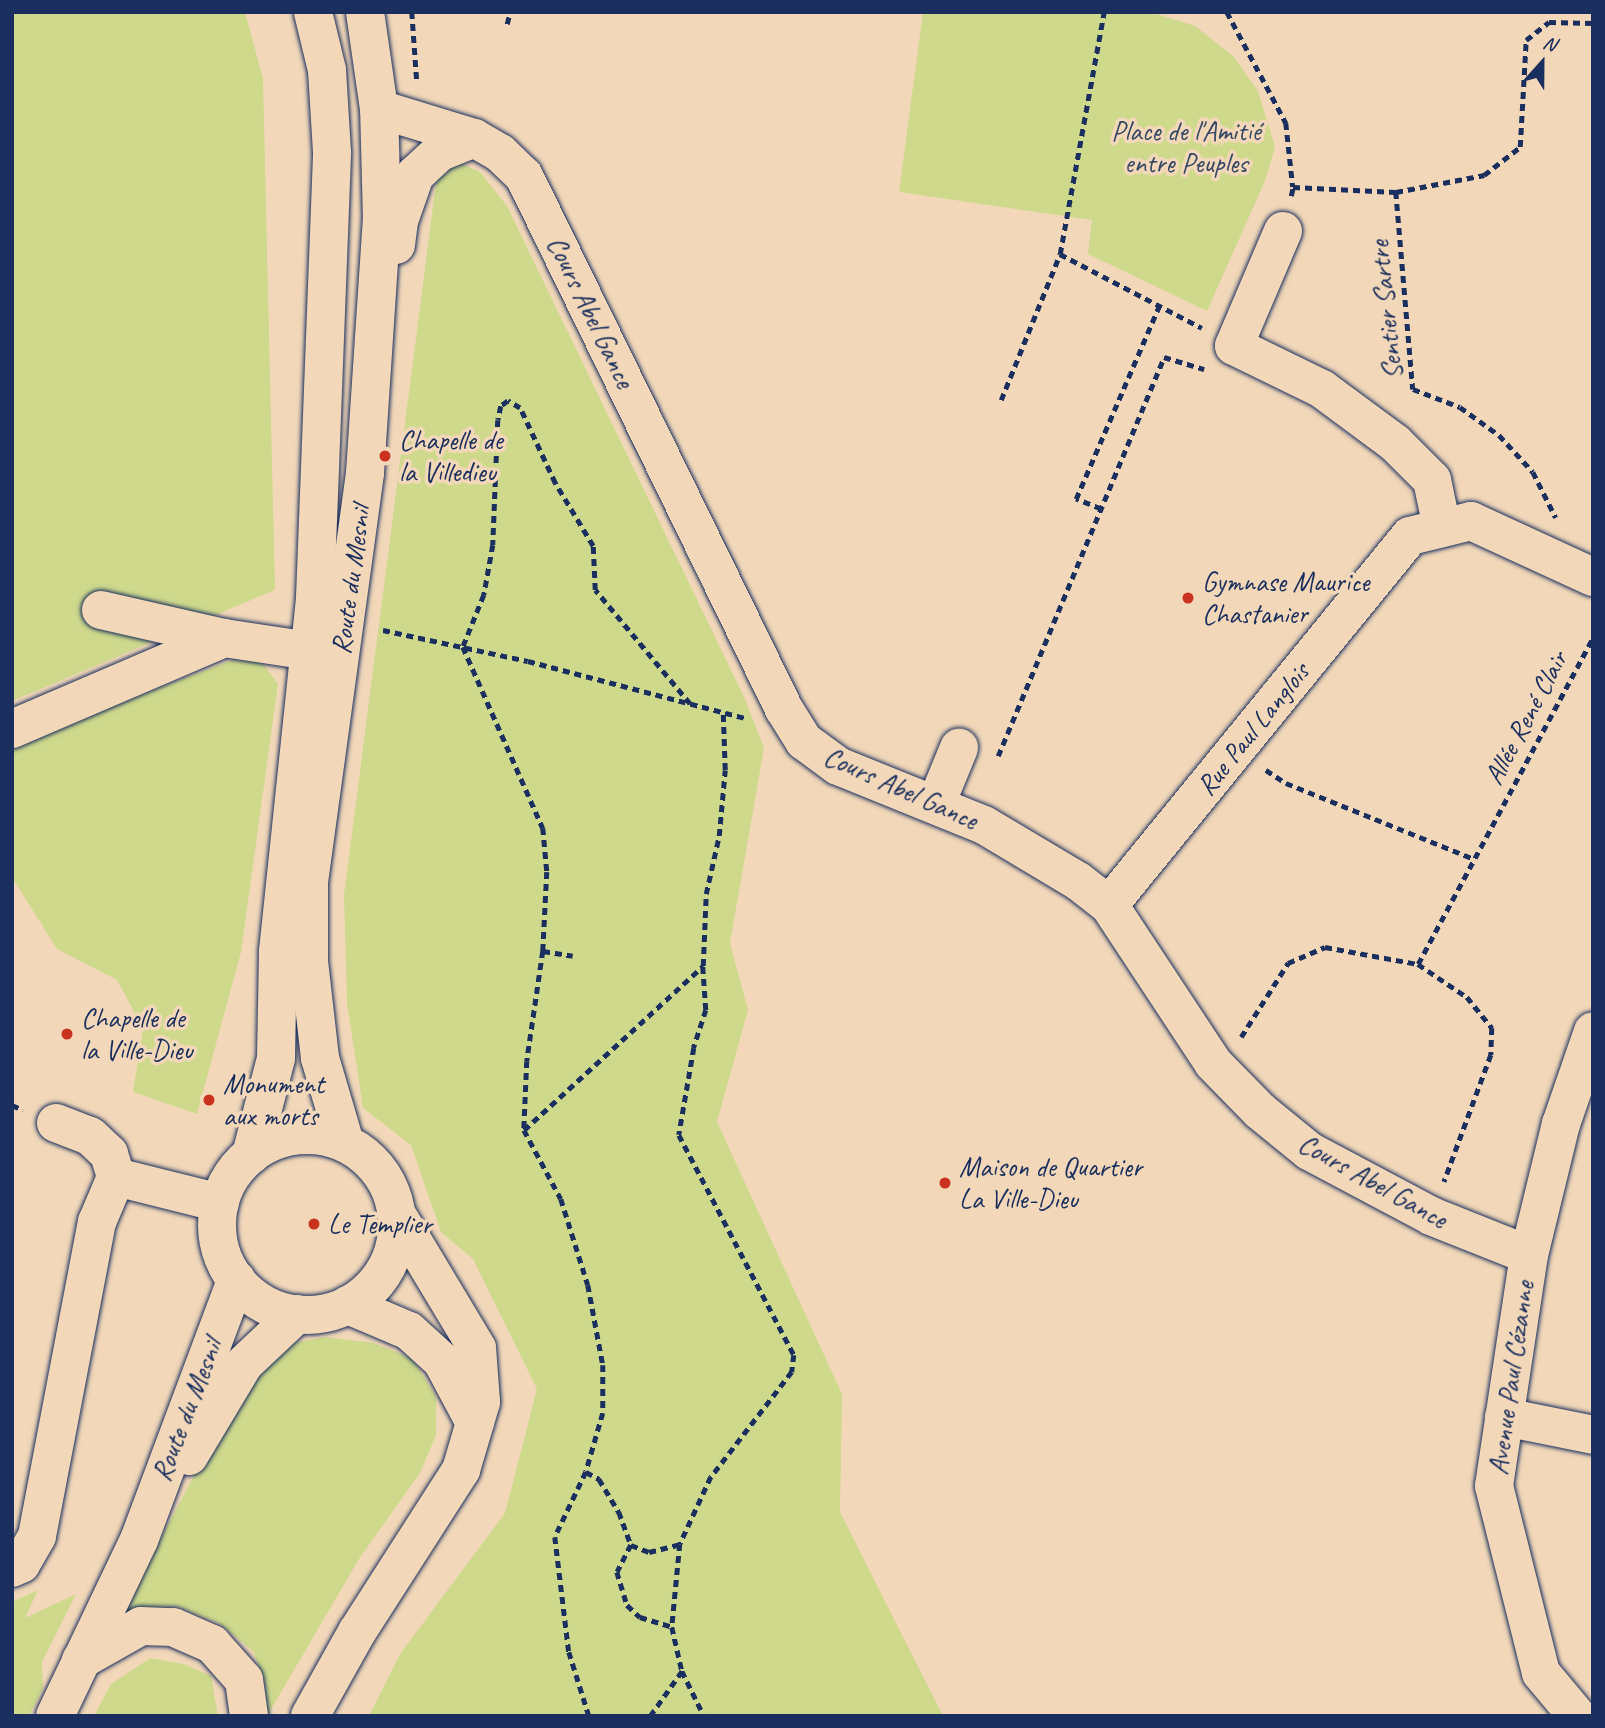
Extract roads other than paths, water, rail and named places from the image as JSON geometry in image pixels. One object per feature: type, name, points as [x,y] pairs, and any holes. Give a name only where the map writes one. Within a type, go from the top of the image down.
[{"type":"street","name":"Route du Mesnil","points":[[251,1155],[276,1058],[278,951],[310,651],[332,152],[327,70],[313,12]]},
{"type":"street","points":[[332,152],[379,110],[353,82],[337,12]]},
{"type":"street","name":"Route du Mesnil","points":[[345,1143],[320,1058],[309,962],[309,881],[365,473],[382,220],[379,110],[365,12]]},
{"type":"street","name":"Cours Abel Gance","points":[[379,110],[474,138],[500,153],[524,177],[784,709],[804,741],[838,766],[936,804],[996,832],[1079,881],[1109,905],[1213,1063],[1260,1111],[1309,1152],[1431,1216],[1529,1255]]},
{"type":"street","points":[[365,473],[399,221],[415,174],[440,152],[474,138]]},
{"type":"street","points":[[1283,231],[1228,342],[1322,389],[1395,443],[1432,480],[1456,525],[1593,577]]},
{"type":"street","name":"Rue Paul Langlois","points":[[1109,905],[1410,537],[1456,525]]},
{"type":"street","name":"Route du Mesnil","points":[[101,610],[224,638],[310,651]]},
{"type":"street","points":[[12,729],[224,638]]},
{"type":"street","points":[[936,804],[959,748]]},
{"type":"street","name":"Avenue Paul Cézanne","points":[[1577,1716],[1541,1673],[1494,1486],[1529,1255],[1561,1124],[1593,1031]]},
{"type":"street","points":[[12,1568],[21,1564],[37,1536],[97,1222],[116,1177],[110,1154],[90,1136],[56,1122]]},
{"type":"street","points":[[310,1716],[356,1632],[461,1470],[481,1402],[477,1348],[397,1215],[382,1175],[345,1143],[297,1136],[273,1142],[251,1155],[232,1176],[220,1203],[217,1230],[223,1256],[236,1280],[253,1297],[297,1314],[323,1314],[348,1306],[370,1289],[386,1268],[396,1242],[397,1215]]},
{"type":"street","points":[[116,1177],[220,1203]]},
{"type":"street","name":"Route du Mesnil","points":[[139,1540],[236,1280]]},
{"type":"street","points":[[348,1306],[410,1331],[442,1362],[475,1423]]},
{"type":"street","name":"Route du Mesnil","points":[[55,1716],[139,1540],[244,1364],[297,1314]]},
{"type":"street","points":[[1504,1417],[1593,1435]]},
{"type":"street","points":[[81,1660],[141,1626],[173,1628],[212,1644],[244,1681],[249,1716]]},
{"type":"place","name":"Chapelle de la Villedieu","points":[[385,456]]},
{"type":"place","name":"Gymnase Maurice Chastanier","points":[[1188,598]]},
{"type":"place","name":"Chapelle de la Ville-Dieu","points":[[67,1034]]},
{"type":"place","name":"Monument aux morts","points":[[209,1100]]},
{"type":"place","name":"Maison de Quartier La Ville-Dieu","points":[[945,1183]]},
{"type":"place","name":"Le Templier","points":[[314,1224]]},
{"type":"park label","name":"Place de l'Amitié entre Peuples","points":[[1186,147]]}]
